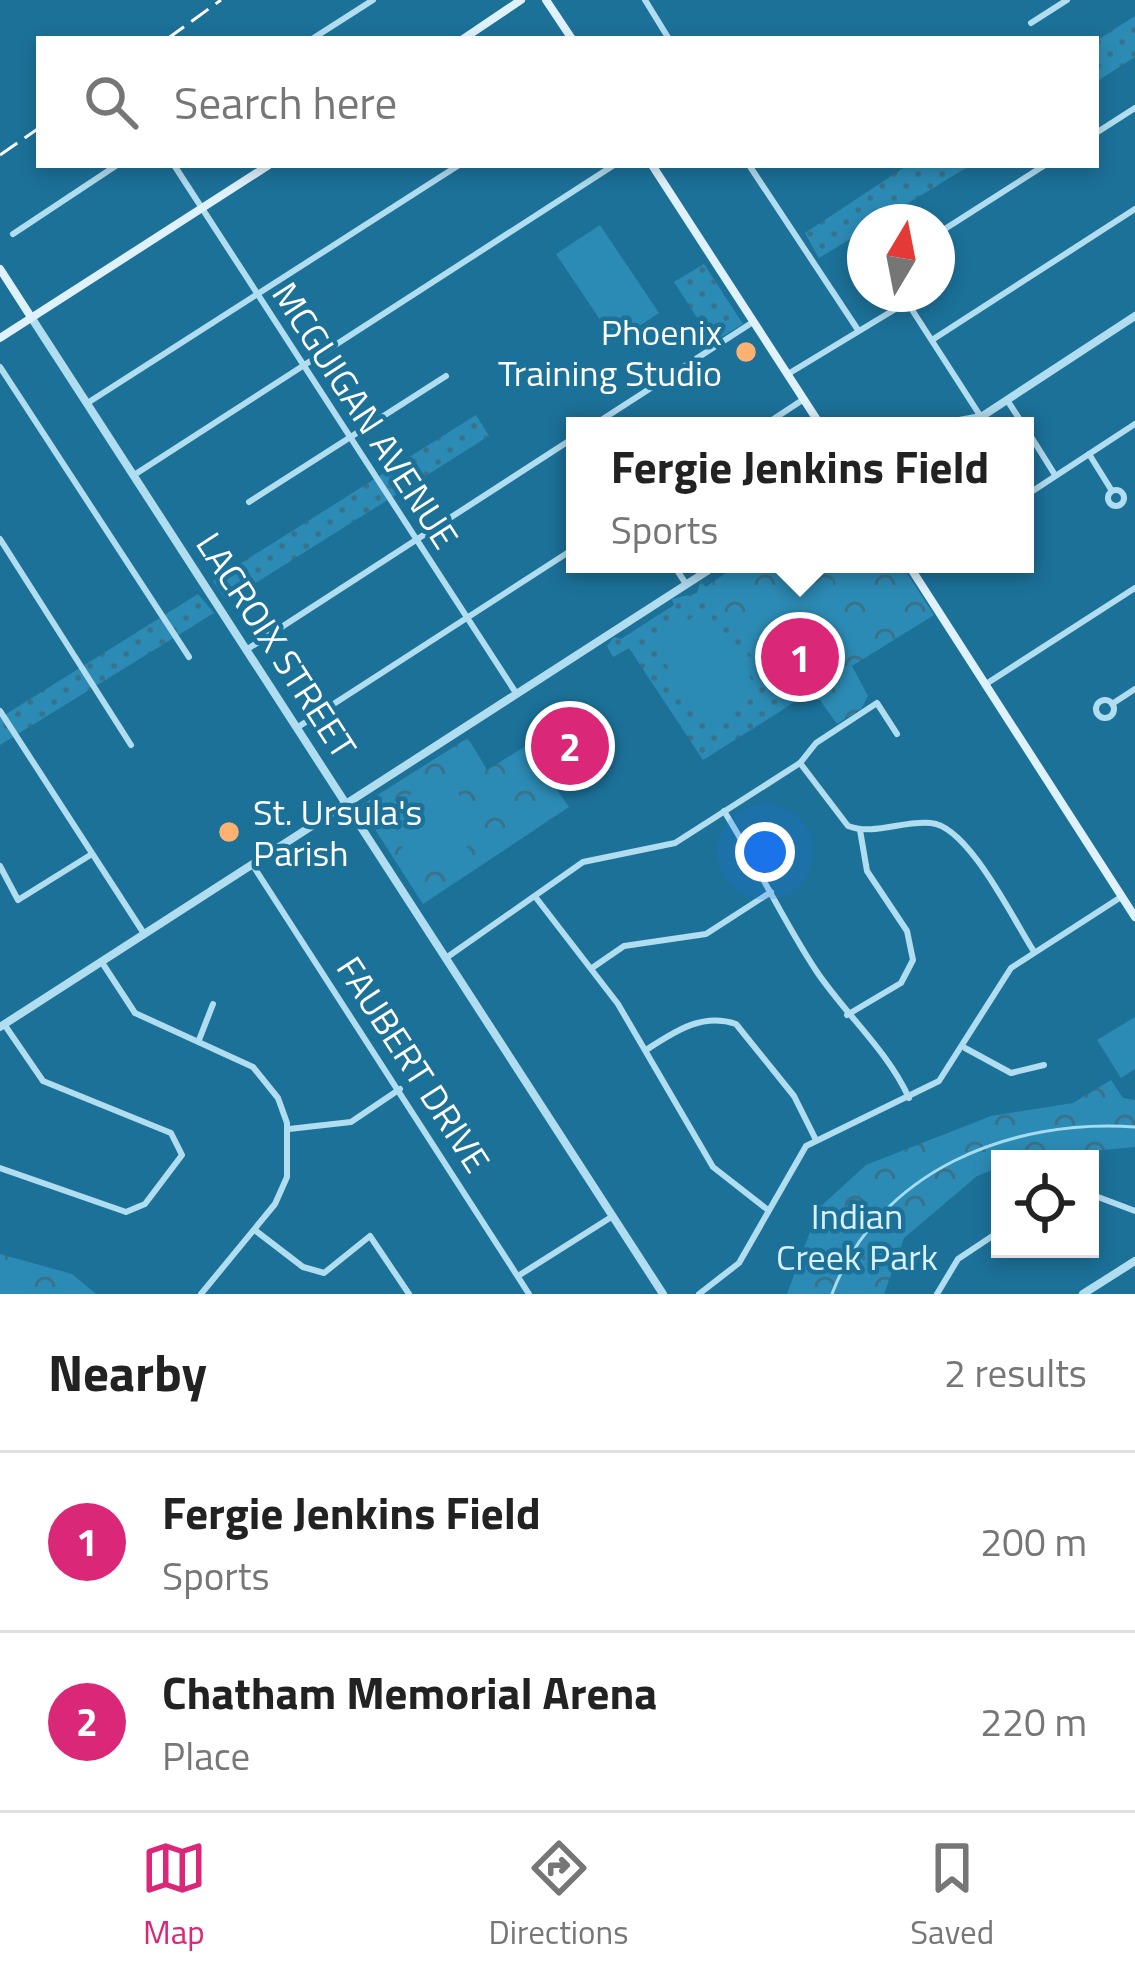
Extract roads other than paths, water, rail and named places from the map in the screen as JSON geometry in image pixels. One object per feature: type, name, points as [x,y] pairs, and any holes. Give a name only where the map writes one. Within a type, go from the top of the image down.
[{"type":"main road","points":[[468,36],[520,0]]},
{"type":"main road","points":[[545,0],[570,36]]},
{"type":"main road","points":[[0,338],[264,168]]},
{"type":"main road","points":[[654,168],[815,417]]},
{"type":"main road","name":"LACROIX STREET","points":[[0,269],[31,316]]},
{"type":"main road","points":[[914,573],[1135,917]]},
{"type":"street","points":[[317,36],[373,0]]},
{"type":"street","points":[[645,0],[665,36]]},
{"type":"street","points":[[1030,23],[1067,0]]},
{"type":"street","points":[[1099,131],[1135,108]]},
{"type":"street","points":[[13,234],[112,168]]},
{"type":"street","name":"MCGUIGAN AVENUE","points":[[176,168],[516,693]]},
{"type":"street","points":[[89,402],[454,168]]},
{"type":"street","points":[[134,475],[609,168]]},
{"type":"street","points":[[751,168],[858,330]]},
{"type":"street","points":[[955,222],[1040,168]]},
{"type":"street","points":[[932,340],[1135,209]]},
{"type":"street","points":[[788,374],[886,312]]},
{"type":"street","points":[[915,312],[981,417],[1135,316]]},
{"type":"street","name":"LACROIX STREET","points":[[31,316],[662,1294]]},
{"type":"street","points":[[606,417],[753,322]]},
{"type":"street","points":[[0,367],[189,657]]},
{"type":"street","points":[[250,502],[446,376]]},
{"type":"street","points":[[777,417],[804,399]]},
{"type":"street","points":[[1007,400],[1018,417]]},
{"type":"street","points":[[1034,490],[1135,424]]},
{"type":"street","points":[[1034,442],[1055,476]]},
{"type":"street","points":[[246,650],[566,443]]},
{"type":"street","points":[[1089,454],[1112,491]]},
{"type":"street","points":[[0,539],[131,745]]},
{"type":"street","points":[[298,728],[566,554]]},
{"type":"street","points":[[679,573],[686,584]]},
{"type":"street","points":[[0,1168],[126,1212],[146,1204],[182,1155],[171,1133],[43,1081],[2,1026],[704,573]]},
{"type":"street","points":[[986,684],[1135,588]]},
{"type":"street","points":[[1112,704],[1135,689]]},
{"type":"street","points":[[446,958],[590,859],[668,847],[800,763],[816,743],[877,703],[897,734]]},
{"type":"street","points":[[0,711],[142,932]]},
{"type":"street","points":[[800,763],[837,817],[860,830],[926,823],[952,831],[1033,950]]},
{"type":"street","points":[[724,812],[848,1015],[891,1061],[909,1098]]},
{"type":"street","points":[[848,1015],[901,983],[913,960],[907,931],[867,871],[860,830]]},
{"type":"street","points":[[0,866],[18,900],[92,854]]},
{"type":"street","name":"FAUBERT DRIVE","points":[[252,864],[530,1294]]},
{"type":"street","points":[[592,968],[624,946],[706,934],[772,892]]},
{"type":"street","points":[[699,1294],[735,1268],[801,1152],[816,1140],[940,1081],[1005,974],[1033,950],[1121,897]]},
{"type":"street","points":[[537,899],[592,968],[646,1050],[712,1166],[768,1210]]},
{"type":"street","points":[[101,962],[135,1013],[253,1066],[278,1098],[289,1129],[287,1177],[256,1231],[202,1294]]},
{"type":"street","points":[[199,1040],[213,1004]]},
{"type":"street","points":[[646,1050],[688,1025],[722,1020],[736,1024],[794,1096],[816,1140]]},
{"type":"street","points":[[964,1048],[1011,1073],[1044,1065]]},
{"type":"street","points":[[289,1129],[350,1122],[400,1090]]},
{"type":"street","points":[[1099,1197],[1135,1211]]},
{"type":"street","points":[[518,1276],[613,1216]]},
{"type":"street","points":[[256,1231],[303,1267],[324,1273],[370,1236],[409,1294]]},
{"type":"street","points":[[937,1294],[958,1259],[991,1237]]},
{"type":"street","points":[[1083,1294],[1135,1261]]},
{"type":"waterway","points":[[832,1294],[853,1251],[881,1215],[915,1185],[954,1161],[996,1143],[1041,1132],[1135,1127]]},
{"type":"railway","points":[[171,36],[221,0]]},
{"type":"railway","points":[[0,155],[36,130]]},
{"type":"place","name":"Phoenix Training Studio","points":[[746,352]]},
{"type":"place","name":"Fergie Jenkins Field","points":[[800,657]]},
{"type":"place","name":"Chatham Memorial Arena","points":[[570,746]]},
{"type":"place","name":"St. Ursula's Parish","points":[[229,832]]},
{"type":"park label","name":"Indian Creek Park","points":[[857,1236]]}]
